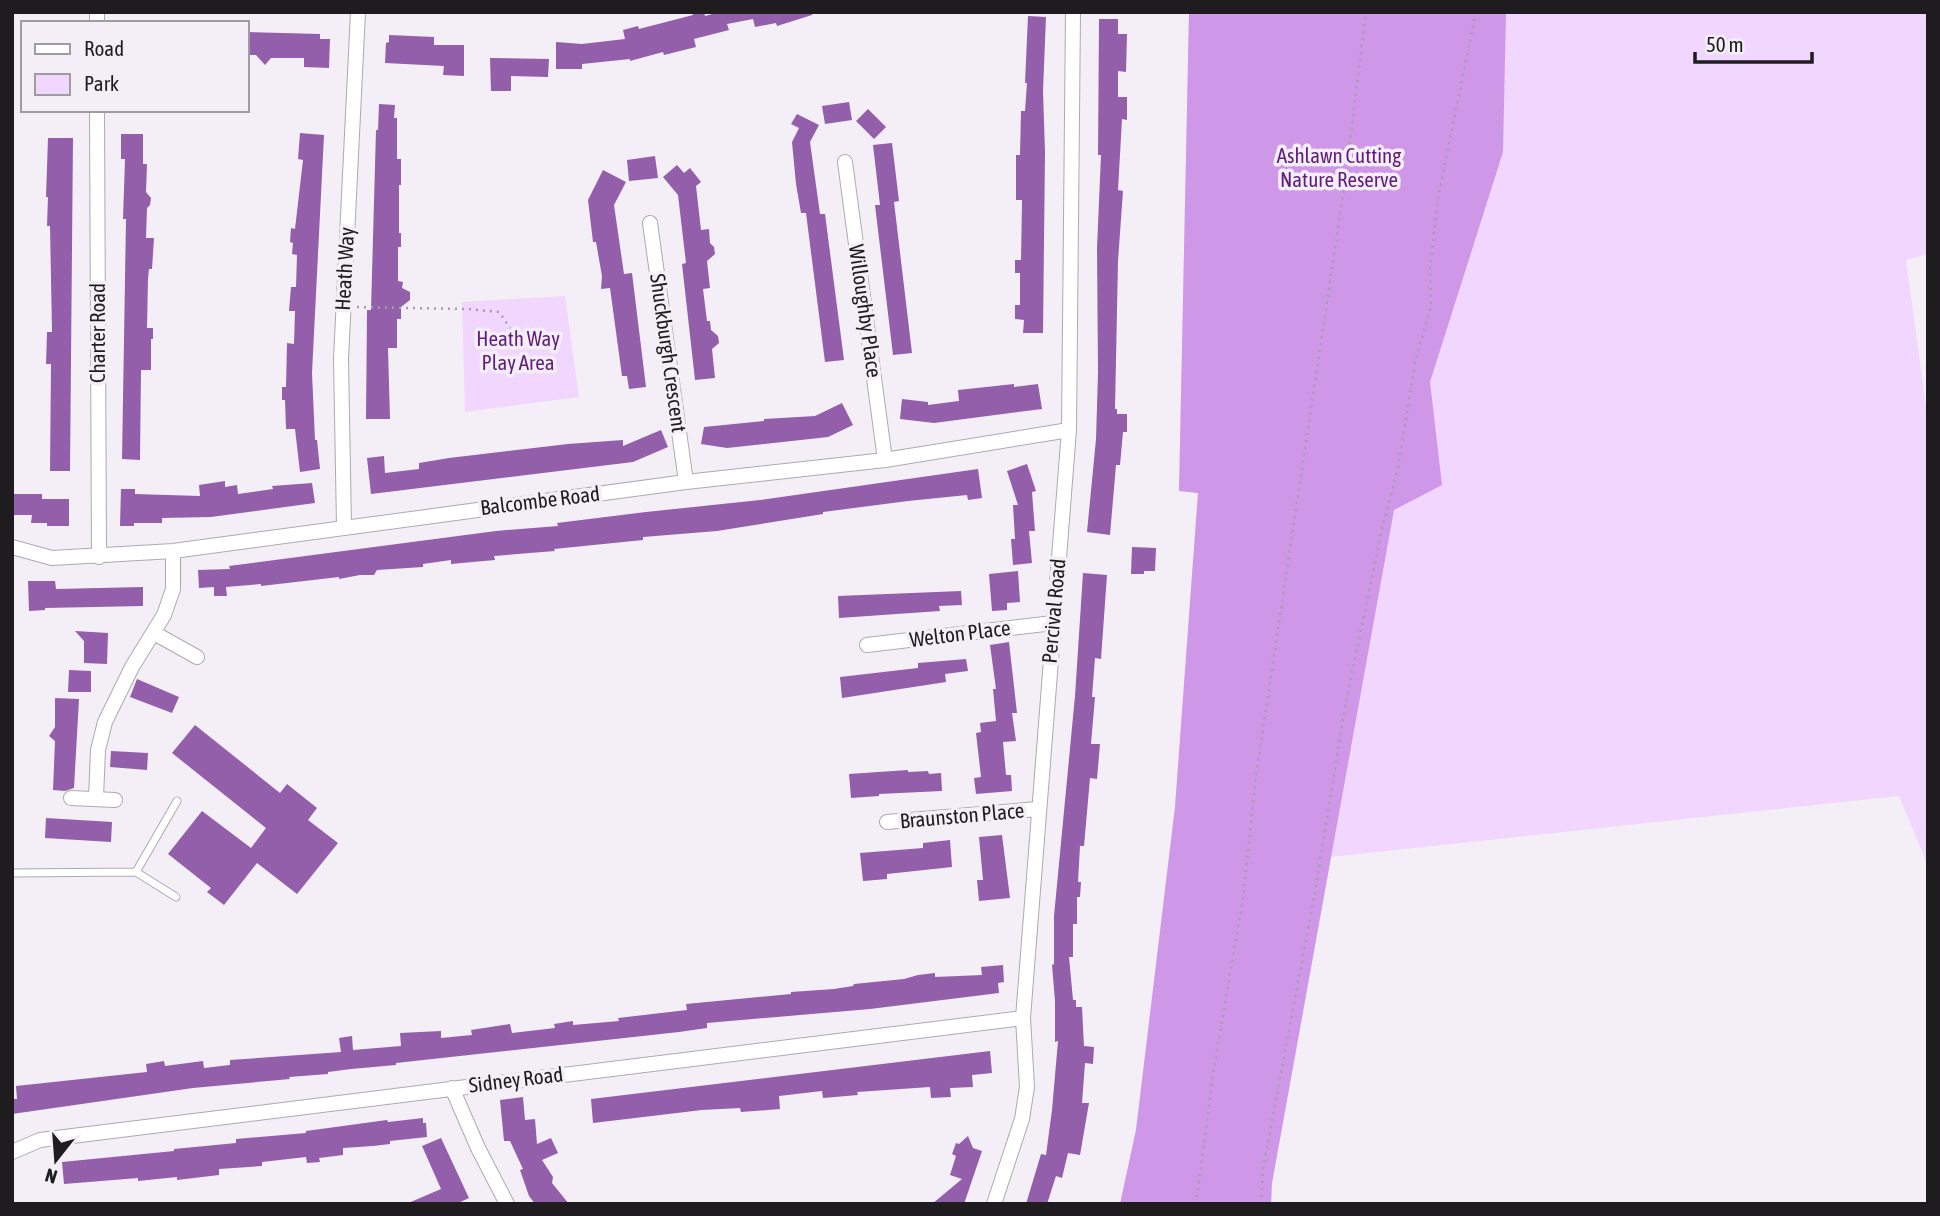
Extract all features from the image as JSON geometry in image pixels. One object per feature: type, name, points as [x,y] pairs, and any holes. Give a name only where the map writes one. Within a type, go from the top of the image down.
[{"type":"street","name":"Heath Way","points":[[344,526],[341,359],[358,12]]},
{"type":"street","name":"Percival Road","points":[[994,1204],[1022,1119],[1027,1087],[1023,1018],[1069,430],[1073,12]]},
{"type":"street","name":"Charter Road","points":[[97,112],[99,557]]},
{"type":"street","name":"Willoughby Place","points":[[845,162],[885,460]]},
{"type":"street","name":"Shuckburgh Crescent","points":[[650,223],[687,482]]},
{"type":"street","name":"Balcombe Road","points":[[12,547],[52,558],[173,551],[687,482],[885,460],[1069,430]]},
{"type":"street","points":[[96,798],[98,750],[105,722],[132,667],[164,615],[173,589],[173,551]]},
{"type":"street","name":"Welton Place","points":[[867,645],[1054,623]]},
{"type":"street","points":[[154,634],[197,657]]},
{"type":"street","points":[[71,798],[115,800]]},
{"type":"street","name":"Braunston Place","points":[[887,822],[1038,809]]},
{"type":"street","name":"Sidney Road","points":[[12,1152],[40,1140],[1023,1018]]},
{"type":"street","points":[[452,1088],[478,1148],[507,1204]]},
{"type":"lane","points":[[136,872],[177,801]]},
{"type":"lane","points":[[12,873],[136,872],[176,897]]},
{"type":"path","points":[[1196,1204],[1214,1067],[1243,899],[1256,776],[1345,182],[1366,12]]},
{"type":"path","points":[[1261,1204],[1263,1169],[1315,892],[1345,707],[1382,529],[1398,469],[1415,363],[1431,306],[1430,268],[1438,198],[1476,12]]},
{"type":"path","points":[[343,307],[499,312],[510,328]]},
{"type":"green space","points":[[1189,12],[1928,12],[1928,254],[1906,260],[1928,421],[1928,866],[1899,796],[1331,857],[1272,1183],[1271,1204],[1120,1204],[1136,1130],[1175,807],[1198,493],[1179,491]]},
{"type":"green space","name":"Ashlawn Cutting Nature Reserve","points":[[1189,12],[1506,12],[1503,152],[1430,382],[1442,485],[1394,510],[1272,1183],[1271,1204],[1120,1204],[1136,1130],[1175,807],[1198,493],[1179,491]]},
{"type":"green space","name":"Heath Way Play Area","points":[[565,296],[579,397],[465,412],[462,302]]},
{"type":"building","points":[[692,12],[704,12],[705,16],[720,12],[812,12],[812,15],[777,26],[776,23],[755,27],[753,19],[727,24],[729,30],[694,39],[696,47],[630,61],[582,64],[582,69],[556,69],[556,42],[582,44],[625,39],[623,30],[638,26],[639,29],[693,15]]},
{"type":"building","points":[[1028,16],[1046,17],[1043,91],[1043,333],[1023,333],[1024,320],[1015,319],[1015,305],[1020,305],[1020,273],[1015,273],[1015,260],[1021,260],[1022,200],[1016,200],[1016,155],[1020,155],[1021,111],[1025,111]]},
{"type":"building","points":[[1099,19],[1118,19],[1118,34],[1127,34],[1126,72],[1118,71],[1118,97],[1127,97],[1127,120],[1122,119],[1118,190],[1123,191],[1118,261],[1115,409],[1117,414],[1127,414],[1127,432],[1123,432],[1120,465],[1116,465],[1110,535],[1087,532],[1096,439],[1098,373],[1097,248],[1101,155],[1098,155]]},
{"type":"building","points":[[248,32],[320,34],[320,39],[330,39],[329,68],[304,67],[304,58],[271,58],[265,65],[256,55],[248,55]]},
{"type":"building","points":[[389,35],[434,37],[434,45],[464,45],[464,76],[443,75],[444,66],[385,63]]},
{"type":"building","points":[[490,58],[549,59],[548,77],[511,76],[511,91],[491,91]]},
{"type":"building","points":[[849,102],[852,120],[825,124],[822,106]]},
{"type":"building","points":[[379,104],[395,105],[397,159],[401,159],[401,247],[398,247],[398,281],[403,282],[402,288],[410,292],[410,300],[401,307],[401,319],[397,319],[397,348],[388,348],[390,419],[366,419],[367,310],[371,310]]},
{"type":"building","points":[[868,109],[886,127],[874,139],[856,121]]},
{"type":"building","points":[[797,114],[819,125],[810,142],[820,214],[825,214],[844,360],[825,362],[806,213],[801,213],[796,184],[792,142],[799,128],[791,124]]},
{"type":"building","points":[[300,133],[324,135],[312,373],[315,440],[320,469],[300,472],[295,429],[286,429],[282,387],[286,387],[287,343],[294,344],[295,311],[289,311],[291,287],[296,287],[297,255],[292,254],[293,243],[290,242],[291,228],[295,229],[303,160],[298,159]]},
{"type":"building","points":[[121,134],[143,134],[143,164],[147,164],[146,192],[151,198],[147,208],[146,238],[154,238],[152,269],[149,269],[148,279],[147,328],[153,328],[153,339],[151,370],[141,370],[140,460],[122,459],[126,219],[123,219],[125,159],[121,159]]},
{"type":"building","points":[[48,138],[73,138],[70,471],[50,471],[51,364],[46,364],[47,332],[52,332],[50,226],[47,226],[46,197]]},
{"type":"building","points":[[892,143],[899,201],[894,202],[912,353],[893,355],[875,205],[880,205],[873,145]]},
{"type":"building","points":[[655,156],[658,178],[629,181],[627,160]]},
{"type":"building","points":[[677,165],[684,173],[690,168],[701,182],[696,186],[701,230],[709,229],[710,243],[714,247],[715,254],[707,261],[710,288],[703,289],[707,321],[710,321],[711,330],[718,336],[719,343],[712,349],[715,378],[695,380],[682,264],[686,263],[678,195],[663,177]]},
{"type":"building","points":[[603,170],[626,182],[614,205],[624,274],[632,273],[646,387],[629,389],[627,376],[622,376],[610,288],[601,289],[602,276],[596,242],[593,242],[588,200]]},
{"type":"building","points":[[1014,384],[1014,387],[1038,384],[1042,409],[934,423],[900,419],[902,399],[928,402],[928,405],[959,401],[958,390]]},
{"type":"building","points":[[842,403],[853,425],[828,437],[727,448],[701,444],[704,427],[815,416]]},
{"type":"building","points":[[661,430],[668,447],[633,462],[371,494],[367,458],[384,456],[385,473],[419,469],[419,463],[449,458],[568,444],[623,440],[623,446]]},
{"type":"building","points":[[1027,464],[1036,491],[1032,492],[1035,531],[1029,531],[1032,563],[1013,565],[1013,505],[1018,505],[1007,471]]},
{"type":"building","points":[[978,469],[982,498],[968,500],[967,495],[908,501],[823,512],[717,531],[643,537],[643,540],[494,556],[495,560],[451,564],[451,560],[423,564],[423,567],[377,570],[374,575],[226,587],[227,596],[214,596],[214,587],[199,588],[198,570],[230,569],[229,566],[496,531],[558,526],[557,523],[760,500]]},
{"type":"building","points":[[225,481],[225,487],[237,485],[238,494],[273,489],[272,486],[312,483],[315,503],[211,517],[162,518],[162,523],[120,526],[121,489],[135,489],[135,494],[200,496],[199,485]]},
{"type":"building","points":[[12,494],[42,494],[42,499],[69,499],[69,526],[31,523],[32,515],[12,515]]},
{"type":"building","points":[[1132,547],[1156,548],[1155,571],[1131,574]]},
{"type":"building","points":[[1018,571],[1020,602],[1007,603],[1007,610],[992,611],[989,574]]},
{"type":"building","points":[[1083,573],[1107,575],[1101,659],[1095,658],[1092,697],[1095,697],[1091,744],[1100,744],[1097,779],[1090,778],[1084,846],[1080,846],[1078,882],[1081,882],[1080,897],[1077,897],[1077,924],[1073,924],[1073,957],[1069,957],[1073,1000],[1076,1000],[1076,1007],[1082,1007],[1084,1046],[1094,1047],[1093,1064],[1085,1063],[1082,1103],[1089,1103],[1080,1155],[1068,1153],[1062,1178],[1056,1176],[1047,1204],[1026,1204],[1041,1154],[1046,1155],[1052,1110],[1058,1041],[1055,1042],[1052,965],[1054,916],[1075,696]]},
{"type":"building","points":[[28,581],[55,581],[56,589],[143,587],[143,606],[45,608],[29,611]]},
{"type":"building","points":[[961,591],[962,605],[939,606],[940,611],[839,618],[838,596]]},
{"type":"building","points":[[75,631],[108,633],[107,664],[84,663],[84,641]]},
{"type":"building","points":[[1009,642],[1017,713],[1012,713],[1016,741],[1003,742],[1006,775],[1011,775],[1012,791],[976,794],[974,778],[981,777],[976,733],[981,732],[980,723],[996,721],[993,689],[996,689],[990,645]]},
{"type":"building","points":[[966,659],[968,671],[945,674],[946,682],[842,698],[840,677],[918,668],[918,663]]},
{"type":"building","points":[[69,670],[91,671],[91,692],[68,692]]},
{"type":"building","points":[[137,679],[179,697],[172,713],[130,697]]},
{"type":"building","points":[[55,698],[79,699],[74,788],[65,791],[53,790],[55,741],[49,736],[55,727]]},
{"type":"building","points":[[195,725],[280,793],[287,784],[317,808],[308,820],[338,843],[297,894],[257,863],[224,905],[207,892],[211,888],[168,854],[202,811],[251,848],[266,828],[172,753]]},
{"type":"building","points":[[111,751],[148,753],[147,770],[110,767]]},
{"type":"building","points":[[908,770],[941,773],[942,791],[851,798],[849,774]]},
{"type":"building","points":[[46,818],[112,822],[111,842],[45,838]]},
{"type":"building","points":[[1002,835],[1010,898],[979,901],[977,880],[983,880],[979,837]]},
{"type":"building","points":[[950,840],[952,867],[887,874],[887,879],[863,881],[860,853],[923,848],[923,843]]},
{"type":"building","points":[[1003,965],[1004,982],[998,983],[999,993],[870,1009],[707,1023],[707,1028],[679,1032],[396,1063],[12,1114],[12,1099],[17,1099],[16,1086],[147,1072],[146,1064],[164,1061],[165,1066],[203,1061],[204,1068],[230,1065],[230,1060],[341,1052],[339,1038],[352,1036],[353,1050],[401,1046],[400,1033],[441,1031],[441,1038],[472,1035],[471,1030],[510,1024],[512,1033],[555,1028],[554,1024],[573,1021],[573,1025],[619,1021],[618,1018],[687,1010],[686,1004],[834,989],[935,973],[935,977],[982,975],[981,967]]},
{"type":"building","points":[[990,1051],[992,1073],[972,1075],[973,1087],[950,1088],[951,1097],[931,1098],[930,1087],[857,1092],[858,1095],[823,1098],[822,1091],[779,1096],[780,1109],[741,1112],[740,1108],[702,1110],[593,1123],[591,1099]]},
{"type":"building","points":[[523,1097],[525,1120],[535,1119],[537,1144],[551,1138],[558,1153],[542,1160],[553,1177],[552,1183],[569,1204],[535,1204],[529,1196],[520,1170],[523,1169],[510,1141],[504,1141],[500,1100]]},
{"type":"building","points":[[423,1118],[427,1137],[390,1141],[390,1144],[343,1148],[343,1155],[319,1158],[320,1162],[307,1163],[306,1157],[262,1162],[262,1166],[219,1169],[219,1175],[177,1180],[177,1177],[138,1181],[138,1178],[64,1184],[62,1162],[174,1151],[236,1143],[236,1139]]},
{"type":"building","points":[[968,1136],[973,1148],[982,1151],[964,1204],[932,1204],[962,1179],[950,1175],[956,1156],[952,1154],[956,1143],[959,1144]]},
{"type":"building","points":[[441,1138],[469,1198],[456,1204],[406,1204],[441,1189],[422,1146]]}]
